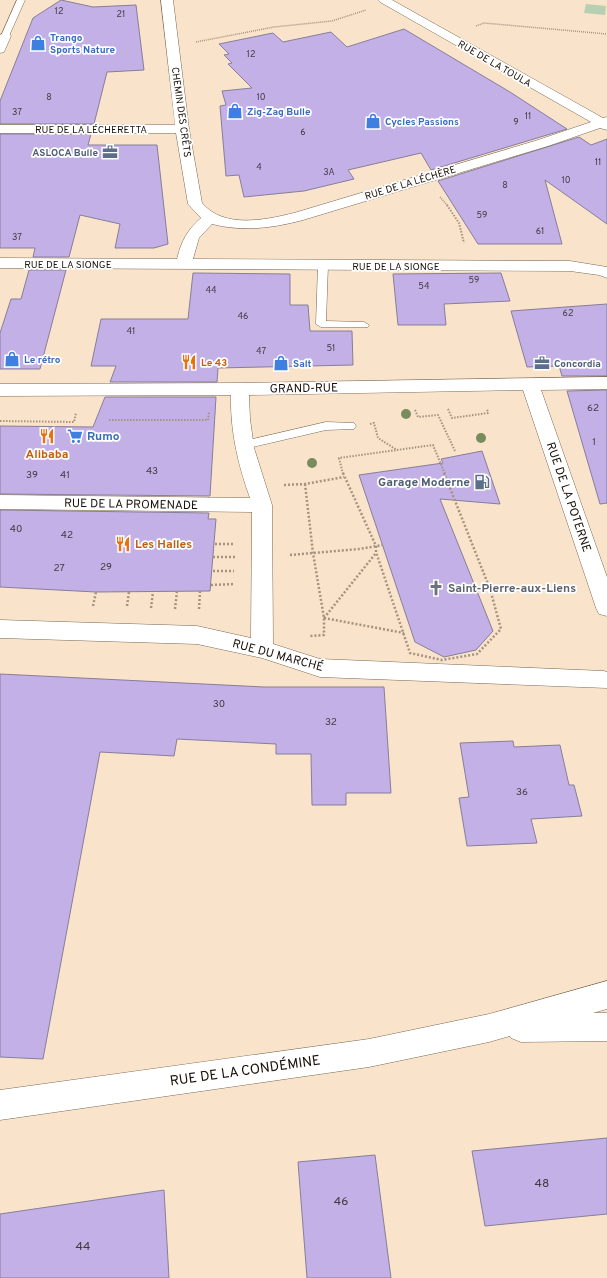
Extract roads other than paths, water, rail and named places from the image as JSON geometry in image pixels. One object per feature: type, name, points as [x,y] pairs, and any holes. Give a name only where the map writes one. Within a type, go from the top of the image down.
[{"type":"street","name":"CHEMIN DES CRÊTS","points":[[167,0],[182,129],[196,204],[202,213],[210,218]]},
{"type":"street","name":"RUE DE LA TOULA","points":[[384,0],[605,123]]},
{"type":"street","points":[[0,49],[5,36]]},
{"type":"street","name":"RUE DE LA LÉCHÈRE","points":[[210,218],[223,222],[254,224],[298,217],[605,123]]},
{"type":"street","name":"RUE DE LA LÉCHERETTA","points":[[0,129],[182,129]]},
{"type":"street","points":[[184,265],[191,237],[195,231],[210,218]]},
{"type":"street","name":"RUE DE LA SIONGE","points":[[0,263],[570,266],[604,271],[607,273]]},
{"type":"street","name":"GRAND-RUE","points":[[0,390],[531,386],[607,383]]},
{"type":"street","name":"RUE DE LA POTERNE","points":[[531,386],[607,608]]},
{"type":"street","points":[[240,389],[239,411],[244,445],[255,487],[262,505],[262,649]]},
{"type":"street","name":"RUE DE LA PROMENADE","points":[[0,502],[262,505]]},
{"type":"street","name":"RUE DU MARCHÉ","points":[[0,629],[197,635],[262,649],[320,668],[606,679]]},
{"type":"street","name":"RUE DE LA CONDÉMINE","points":[[0,1106],[369,1053],[489,1028],[607,995]]},
{"type":"street","name":"RUE DE LA CONDÉMINE","points":[[489,1028],[607,1027]]},
{"type":"lane","points":[[5,36],[21,0]]},
{"type":"lane","points":[[323,265],[321,324],[364,325]]},
{"type":"lane","points":[[244,445],[326,426],[350,426]]},
{"type":"place","name":"Trango Sports Nature","points":[[38,43]]},
{"type":"place","name":"Zig-Zag Bulle","points":[[235,111]]},
{"type":"place","name":"Cycles Passions","points":[[373,121]]},
{"type":"place","name":"ASLOCA Bulle","points":[[110,152]]},
{"type":"place","name":"Le rétro","points":[[12,359]]},
{"type":"place","name":"Le 43","points":[[189,362]]},
{"type":"place","name":"Salt","points":[[281,363]]},
{"type":"place","name":"Concordia","points":[[542,363]]},
{"type":"place","name":"Alibaba","points":[[47,436]]},
{"type":"place","name":"Rumo","points":[[75,436]]},
{"type":"place","name":"Garage Moderne","points":[[482,482]]},
{"type":"place","name":"Les Halles","points":[[123,544]]},
{"type":"place","name":"Saint-Pierre-aux-Liens","points":[[436,588]]}]
